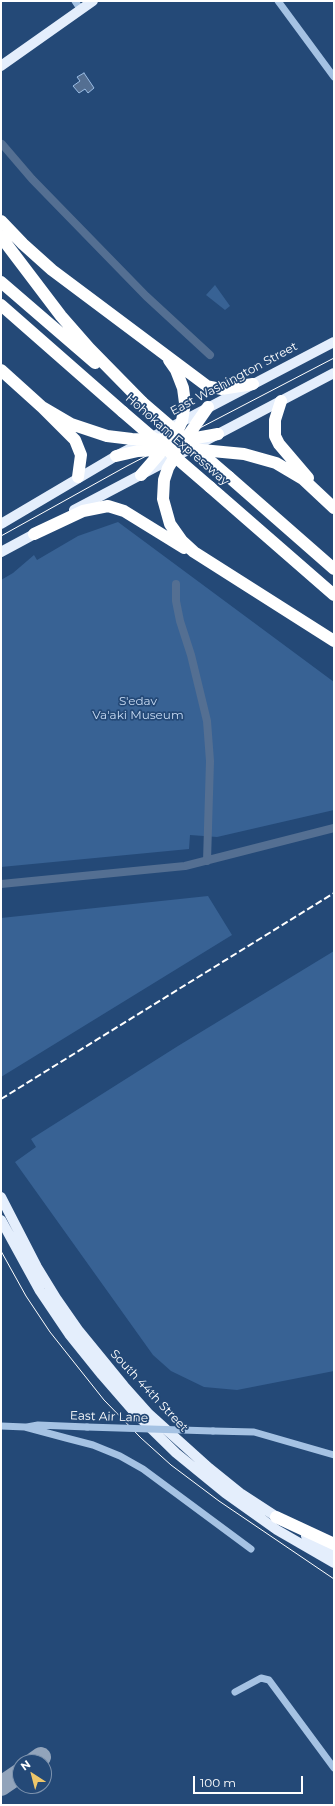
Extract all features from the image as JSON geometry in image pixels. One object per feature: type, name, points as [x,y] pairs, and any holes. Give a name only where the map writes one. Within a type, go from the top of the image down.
[{"type":"highway","points":[[1,221],[23,244],[52,270],[164,355],[211,388],[228,388],[253,384]]},
{"type":"highway","points":[[1,236],[61,316],[89,348],[142,402]]},
{"type":"highway","name":"Hohokam Expressway","points":[[1,282],[334,569]]},
{"type":"highway","name":"Hohokam Expressway","points":[[1,305],[334,595]]},
{"type":"highway","points":[[164,355],[173,365],[181,381],[184,403],[177,447],[164,480],[163,500],[166,513],[176,534],[185,544],[200,555],[334,640]]},
{"type":"highway","points":[[1,370],[42,407],[77,444],[81,458],[78,477]]},
{"type":"highway","points":[[281,401],[275,420],[274,430],[276,440],[301,468],[318,492]]},
{"type":"highway","points":[[42,407],[61,419],[86,430],[108,436],[148,439],[177,447],[231,452],[269,460],[296,474],[318,492],[334,508]]},
{"type":"highway","points":[[141,475],[177,447],[208,407]]},
{"type":"highway","points":[[116,456],[177,447],[218,434]]},
{"type":"highway","points":[[34,534],[83,511],[108,506],[124,511],[173,542],[200,555]]},
{"type":"highway","points":[[276,1518],[334,1544]]},
{"type":"main road","points":[[1,66],[93,1]]},
{"type":"main road","name":"East Washington Street","points":[[1,524],[78,477],[116,456],[334,342]]},
{"type":"main road","points":[[218,434],[334,373]]},
{"type":"main road","points":[[1,552],[73,511],[141,475]]},
{"type":"main road","name":"South 44th Street","points":[[1,1197],[37,1268],[56,1298],[79,1331],[119,1381],[149,1414],[180,1444],[240,1493],[276,1518],[334,1552]]},
{"type":"main road","name":"South 44th Street","points":[[1,1220],[40,1290],[65,1327],[102,1375],[135,1413],[176,1453],[225,1493],[277,1530],[334,1563]]},
{"type":"main road","points":[[277,1530],[334,1570]]},
{"type":"street","points":[[75,1],[81,10]]},
{"type":"street","points":[[278,1],[334,78]]},
{"type":"street","name":"East Air Lane","points":[[1,1426],[25,1427],[38,1425],[254,1432],[334,1455]]},
{"type":"street","name":"East Air Lane","points":[[25,1427],[93,1445],[120,1456],[143,1470],[251,1549]]},
{"type":"street","points":[[235,1692],[261,1678],[269,1680],[334,1768]]},
{"type":"green space","points":[[215,285],[230,306],[225,310],[206,295]]},
{"type":"green space","name":"S'edav Va'aki Museum","points":[[118,522],[334,682],[334,810],[217,837],[190,835],[189,849],[1,867],[1,580],[13,573],[34,555],[37,560],[78,536]]},
{"type":"green space","points":[[208,896],[232,935],[1,1077],[1,918]]},
{"type":"green space","points":[[334,951],[334,1371],[237,1390],[204,1387],[171,1371],[153,1355],[15,1162],[36,1147],[31,1139],[178,1046]]},
{"type":"shaded area","points":[[84,73],[94,88],[88,93],[85,89],[79,93],[73,86],[80,81],[77,77]]},
{"type":"waterway","points":[[2,144],[32,179],[146,296],[210,355]]},
{"type":"waterway","points":[[176,584],[176,601],[180,621],[191,655],[207,721],[210,761],[207,861]]},
{"type":"waterway","points":[[1,884],[185,866],[334,828]]},
{"type":"taxiway","points":[[1,1786],[12,1778]]},
{"type":"tram line","points":[[1,536],[127,466],[334,358]]},
{"type":"tram line","points":[[1,1251],[26,1296],[50,1332],[104,1400],[141,1438],[171,1465],[219,1501],[334,1579]]},
{"type":"railway","points":[[1,1099],[334,893]]}]
